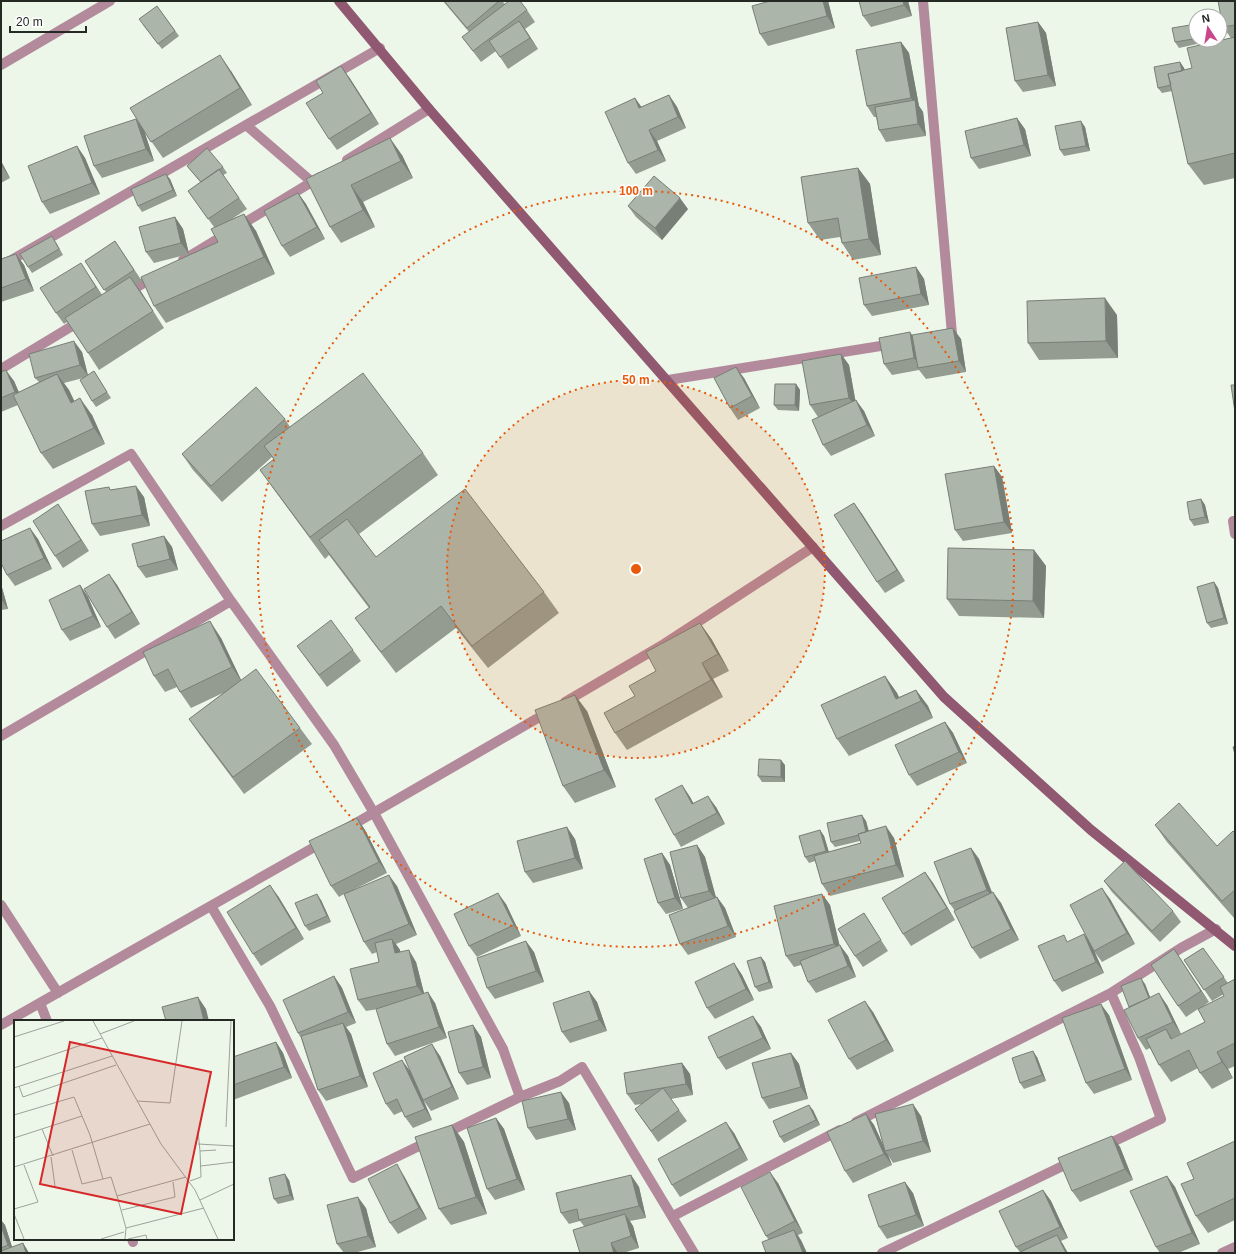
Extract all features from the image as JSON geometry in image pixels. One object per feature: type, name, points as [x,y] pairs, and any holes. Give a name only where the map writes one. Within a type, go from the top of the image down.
[{"type":"street","points":[[1,65],[110,1]]},
{"type":"street","points":[[339,1],[380,48],[429,109],[668,380],[944,697],[1091,830],[1216,929],[1235,946]]},
{"type":"street","points":[[923,1],[952,334],[936,337]]},
{"type":"street","points":[[1,266],[380,48]]},
{"type":"street","points":[[177,263],[335,168],[429,109]]},
{"type":"street","points":[[246,125],[312,182]]},
{"type":"street","points":[[116,300],[163,271]]},
{"type":"street","points":[[1,369],[89,316]]},
{"type":"street","points":[[668,380],[904,342]]},
{"type":"street","points":[[1,526],[131,454],[231,601],[334,746],[374,813],[503,1049],[520,1097]]},
{"type":"street","points":[[1232,521],[1235,534]]},
{"type":"street","points":[[1,1025],[374,813],[664,644],[814,547]]},
{"type":"street","points":[[1,736],[231,601]]},
{"type":"street","points":[[1,905],[58,993]]},
{"type":"street","points":[[211,906],[270,1006],[353,1178],[520,1097],[560,1081],[582,1067],[694,1253]]},
{"type":"street","points":[[673,1216],[1111,993],[1181,948],[1216,929]]},
{"type":"street","points":[[1096,1150],[1161,1119],[1139,1057],[1111,993]]},
{"type":"street","points":[[40,1003],[48,1020]]},
{"type":"street","points":[[882,1253],[1082,1157]]},
{"type":"street","points":[[1222,1253],[1235,1246]]},
{"type":"building","points":[[444,1],[499,1],[467,28]]},
{"type":"building","points":[[509,1],[520,1],[527,10],[473,51],[462,37]]},
{"type":"building","points":[[770,1],[823,1],[827,16],[760,34],[752,6]]},
{"type":"building","points":[[859,1],[903,1],[904,5],[863,16]]},
{"type":"building","points":[[1218,1],[1235,1],[1235,25],[1228,26],[1228,8],[1219,8]]},
{"type":"building","points":[[157,6],[175,31],[158,44],[139,19]]},
{"type":"building","points":[[519,21],[530,38],[500,57],[489,41]]},
{"type":"building","points":[[1038,22],[1048,75],[1015,81],[1006,28]]},
{"type":"building","points":[[1188,25],[1188,40],[1175,42],[1172,28]]},
{"type":"building","points":[[1235,37],[1235,153],[1188,164],[1168,74],[1192,68],[1187,48],[1228,48],[1228,39]]},
{"type":"building","points":[[901,42],[911,98],[867,106],[856,50]]},
{"type":"building","points":[[220,55],[240,88],[151,142],[130,108]]},
{"type":"building","points":[[1180,62],[1182,71],[1168,74],[1171,85],[1158,88],[1154,67]]},
{"type":"building","points":[[341,66],[371,113],[329,139],[306,103],[323,93],[316,81]]},
{"type":"building","points":[[669,95],[678,117],[649,130],[658,150],[628,163],[605,112],[635,98],[639,108]]},
{"type":"building","points":[[915,100],[918,124],[879,130],[875,107]]},
{"type":"building","points":[[1017,118],[1024,145],[971,158],[965,131]]},
{"type":"building","points":[[136,119],[146,149],[94,166],[84,136]]},
{"type":"building","points":[[1081,121],[1086,146],[1060,150],[1055,126]]},
{"type":"building","points":[[390,138],[401,161],[351,185],[363,210],[330,227],[306,179]]},
{"type":"building","points":[[77,146],[92,183],[42,202],[28,166]]},
{"type":"building","points":[[207,148],[223,167],[201,182],[187,166]]},
{"type":"building","points":[[858,168],[869,239],[842,243],[838,218],[808,223],[801,177]]},
{"type":"building","points":[[219,169],[239,198],[208,219],[188,191]]},
{"type":"building","points":[[166,174],[173,190],[138,206],[131,189]]},
{"type":"building","points":[[654,176],[680,198],[655,228],[628,206]]},
{"type":"building","points":[[298,193],[317,227],[282,246],[264,211]]},
{"type":"building","points":[[244,214],[264,257],[154,306],[141,277],[218,242],[211,229]]},
{"type":"building","points":[[175,217],[181,243],[146,252],[139,227]]},
{"type":"building","points":[[52,236],[59,249],[28,267],[20,254]]},
{"type":"building","points":[[115,241],[134,270],[104,290],[85,261]]},
{"type":"building","points":[[16,254],[26,279],[1,288],[1,259]]},
{"type":"building","points":[[81,263],[96,287],[56,313],[40,288]]},
{"type":"building","points":[[916,267],[921,294],[864,305],[859,278]]},
{"type":"building","points":[[130,277],[153,311],[88,353],[65,318]]},
{"type":"building","points":[[1105,298],[1106,341],[1028,343],[1027,301]]},
{"type":"building","points":[[953,328],[959,361],[918,368],[912,335]]},
{"type":"building","points":[[910,332],[914,358],[884,364],[879,338]]},
{"type":"building","points":[[74,341],[80,365],[35,378],[29,354]]},
{"type":"building","points":[[841,354],[849,398],[810,405],[802,361]]},
{"type":"building","points":[[736,367],[752,396],[730,408],[714,378]]},
{"type":"building","points":[[6,370],[15,392],[1,398],[1,372]]},
{"type":"building","points":[[94,371],[107,392],[92,401],[80,380]]},
{"type":"building","points":[[363,373],[423,453],[310,537],[260,470],[274,459],[264,446]]},
{"type":"building","points":[[57,374],[71,403],[80,398],[94,428],[41,453],[13,395]]},
{"type":"building","points":[[775,384],[796,384],[795,405],[774,405]]},
{"type":"building","points":[[1231,385],[1235,385],[1235,412]]},
{"type":"building","points":[[256,387],[285,419],[211,486],[182,454]]},
{"type":"building","points":[[856,400],[867,425],[823,445],[812,420]]},
{"type":"building","points":[[994,466],[1004,522],[955,530],[945,474]]},
{"type":"building","points":[[136,486],[142,515],[92,524],[85,491],[109,487],[110,490]]},
{"type":"building","points":[[465,489],[544,592],[472,646],[441,606],[381,652],[355,618],[370,607],[319,540],[347,519],[376,557]]},
{"type":"building","points":[[1201,499],[1205,517],[1190,520],[1187,502]]},
{"type":"building","points":[[854,503],[897,570],[877,582],[834,515]]},
{"type":"building","points":[[58,504],[81,540],[55,556],[33,521]]},
{"type":"building","points":[[30,528],[44,558],[7,575],[1,563],[1,541]]},
{"type":"building","points":[[164,536],[170,559],[138,567],[132,544]]},
{"type":"building","points":[[948,548],[1034,550],[1033,601],[947,599]]},
{"type":"building","points":[[109,574],[132,612],[107,627],[84,589]]},
{"type":"building","points":[[1214,582],[1224,618],[1207,623],[1197,587]]},
{"type":"building","points":[[80,585],[93,616],[62,630],[49,600]]},
{"type":"building","points":[[331,620],[353,650],[319,675],[297,646]]},
{"type":"building","points":[[210,621],[232,667],[180,692],[168,669],[154,676],[143,652]]},
{"type":"building","points":[[700,623],[718,654],[702,663],[711,680],[615,733],[604,713],[635,696],[629,686],[656,671],[646,652]]},
{"type":"building","points":[[256,669],[300,728],[233,777],[189,719]]},
{"type":"building","points":[[885,676],[896,699],[916,690],[921,701],[837,739],[821,705]]},
{"type":"building","points":[[575,695],[604,770],[563,786],[535,710]]},
{"type":"building","points":[[945,722],[959,752],[909,775],[895,745]]},
{"type":"building","points":[[759,759],[781,760],[781,777],[758,776]]},
{"type":"building","points":[[682,785],[692,804],[708,796],[717,813],[674,835],[655,799]]},
{"type":"building","points":[[1179,803],[1217,846],[1233,831],[1235,833],[1235,890],[1222,901],[1155,825]]},
{"type":"building","points":[[862,815],[866,832],[831,842],[827,823]]},
{"type":"building","points":[[357,818],[379,862],[331,886],[309,841]]},
{"type":"building","points":[[886,826],[896,865],[822,884],[814,856],[861,843],[858,834]]},
{"type":"building","points":[[567,827],[575,858],[525,872],[517,841]]},
{"type":"building","points":[[820,830],[826,851],[805,857],[799,836]]},
{"type":"building","points":[[697,845],[709,891],[681,898],[670,852]]},
{"type":"building","points":[[971,848],[987,890],[950,904],[934,862]]},
{"type":"building","points":[[662,853],[675,898],[658,903],[644,859]]},
{"type":"building","points":[[1125,861],[1173,911],[1152,931],[1104,881]]},
{"type":"building","points":[[925,872],[947,908],[903,934],[882,898]]},
{"type":"building","points":[[389,875],[409,924],[364,942],[344,894]]},
{"type":"building","points":[[270,885],[296,928],[253,954],[227,912]]},
{"type":"building","points":[[1102,888],[1127,933],[1094,951],[1070,905]]},
{"type":"building","points":[[993,892],[1011,929],[972,948],[954,911]]},
{"type":"building","points":[[498,893],[514,925],[469,946],[454,914]]},
{"type":"building","points":[[317,894],[327,916],[305,926],[295,903]]},
{"type":"building","points":[[822,894],[834,944],[786,956],[774,906]]},
{"type":"building","points":[[717,897],[728,926],[680,944],[669,915]]},
{"type":"building","points":[[864,913],[881,940],[855,956],[838,929]]},
{"type":"building","points":[[1084,934],[1096,962],[1054,981],[1038,946],[1064,935],[1067,942]]},
{"type":"building","points":[[392,939],[395,953],[409,950],[417,986],[358,1000],[350,969],[379,962],[375,943]]},
{"type":"building","points":[[526,941],[536,971],[487,988],[477,958]]},
{"type":"building","points":[[840,945],[848,966],[808,982],[800,961]]},
{"type":"building","points":[[1203,948],[1224,977],[1204,990],[1184,960]]},
{"type":"building","points":[[1174,949],[1201,991],[1178,1006],[1151,965]]},
{"type":"building","points":[[761,957],[769,982],[755,987],[747,961]]},
{"type":"building","points":[[734,963],[746,989],[707,1008],[695,982]]},
{"type":"building","points":[[334,976],[348,1012],[298,1033],[283,1000]]},
{"type":"building","points":[[1141,978],[1149,998],[1129,1007],[1121,986]]},
{"type":"building","points":[[1235,979],[1235,1043],[1217,1052],[1222,1062],[1200,1073],[1189,1050],[1159,1065],[1146,1039],[1166,1029],[1171,1039],[1205,1022],[1198,1009],[1224,996],[1220,987]]},
{"type":"building","points":[[589,991],[599,1020],[562,1032],[553,1003]]},
{"type":"building","points":[[428,992],[439,1027],[387,1044],[376,1009]]},
{"type":"building","points":[[1159,993],[1173,1022],[1138,1038],[1124,1010]]},
{"type":"building","points":[[198,997],[204,1020],[166,1020],[162,1007]]},
{"type":"building","points":[[865,1001],[886,1040],[849,1059],[828,1020]]},
{"type":"building","points":[[1101,1004],[1125,1069],[1086,1083],[1062,1018]]},
{"type":"building","points":[[753,1016],[763,1038],[718,1058],[708,1037]]},
{"type":"building","points":[[343,1023],[360,1076],[318,1090],[301,1036]]},
{"type":"building","points":[[473,1025],[483,1067],[459,1073],[448,1032]]},
{"type":"building","points":[[276,1042],[284,1067],[234,1085],[234,1057]]},
{"type":"building","points":[[432,1044],[452,1087],[423,1100],[404,1057]]},
{"type":"building","points":[[1033,1051],[1042,1075],[1020,1083],[1012,1058]]},
{"type":"building","points":[[791,1053],[801,1087],[762,1098],[752,1063]]},
{"type":"building","points":[[402,1060],[425,1109],[405,1117],[397,1099],[386,1104],[373,1073]]},
{"type":"building","points":[[682,1063],[686,1084],[627,1094],[624,1073]]},
{"type":"building","points":[[663,1088],[679,1110],[651,1131],[635,1109]]},
{"type":"building","points":[[561,1092],[568,1119],[528,1128],[522,1101]]},
{"type":"building","points":[[913,1104],[923,1141],[885,1151],[875,1114]]},
{"type":"building","points":[[809,1105],[816,1120],[780,1137],[773,1121]]},
{"type":"building","points":[[866,1114],[884,1154],[845,1171],[827,1132]]},
{"type":"building","points":[[496,1118],[517,1179],[487,1189],[467,1128]]},
{"type":"building","points":[[726,1122],[740,1148],[672,1185],[658,1159]]},
{"type":"building","points":[[452,1125],[476,1197],[439,1209],[415,1137]]},
{"type":"building","points":[[1112,1136],[1125,1169],[1072,1191],[1058,1158]]},
{"type":"building","points":[[1235,1141],[1235,1198],[1196,1216],[1181,1184],[1194,1179],[1187,1163]]},
{"type":"building","points":[[397,1164],[419,1208],[390,1223],[368,1179]]},
{"type":"building","points":[[770,1172],[795,1221],[766,1236],[741,1187]]},
{"type":"building","points":[[285,1174],[290,1195],[274,1199],[269,1178]]},
{"type":"building","points":[[631,1175],[639,1206],[579,1220],[577,1209],[561,1213],[556,1193]]},
{"type":"building","points":[[1167,1176],[1192,1233],[1156,1247],[1130,1191]]},
{"type":"building","points":[[905,1182],[916,1215],[879,1227],[868,1195]]},
{"type":"building","points":[[1043,1190],[1060,1227],[1016,1247],[999,1211]]},
{"type":"building","points":[[358,1197],[368,1236],[337,1244],[327,1205]]},
{"type":"building","points":[[625,1214],[631,1236],[611,1243],[614,1253],[580,1253],[573,1230]]},
{"type":"building","points":[[1,1226],[8,1245],[1,1248]]},
{"type":"building","points":[[794,1230],[803,1253],[766,1253],[762,1242]]},
{"type":"building","points":[[1057,1235],[1066,1253],[1018,1253]]},
{"type":"building","points":[[23,1243],[26,1253],[1,1253],[1,1251]]}]
